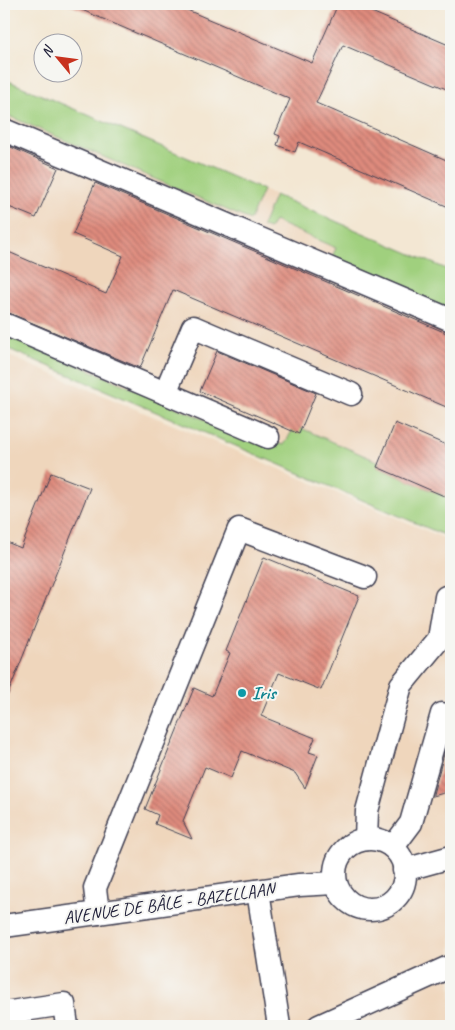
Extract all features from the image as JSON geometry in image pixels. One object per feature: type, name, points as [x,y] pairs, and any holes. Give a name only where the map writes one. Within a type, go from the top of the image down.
[{"type":"street","points":[[4,130],[451,320]]},
{"type":"street","points":[[4,324],[268,437]]},
{"type":"street","points":[[165,393],[193,327],[351,394]]},
{"type":"street","points":[[98,914],[95,888],[238,529],[365,577]]},
{"type":"street","points":[[366,839],[367,811],[400,685],[439,639],[446,597]]},
{"type":"street","points":[[393,848],[411,823],[442,714]]},
{"type":"street","points":[[366,839],[378,840],[393,848],[398,853],[404,870],[403,886],[398,896],[389,904],[368,910],[352,904],[340,893],[335,883],[336,865],[344,849],[354,842],[366,839]]},
{"type":"street","points":[[404,870],[451,856]]},
{"type":"street","name":"AVENUE DE BÂLE - BAZELLAAN","points":[[4,926],[258,890],[335,883]]},
{"type":"street","points":[[258,890],[279,1026]]},
{"type":"street","points":[[319,1026],[451,966]]},
{"type":"street","points":[[4,1013],[64,1004],[67,1026]]},
{"type":"shaded area","points":[[4,79],[451,271],[451,538],[4,347]]},
{"type":"shaded area","points":[[4,354],[451,541],[451,1026],[4,1026]]},
{"type":"green space","points":[[4,79],[263,190],[250,220],[4,114]]},
{"type":"green space","points":[[275,195],[451,271],[451,313],[330,261],[336,248],[274,221],[269,229],[262,226]]},
{"type":"green space","points":[[4,333],[238,434],[284,445],[292,431],[301,428],[379,462],[377,467],[451,499],[451,538],[4,347]]},
{"type":"building","points":[[68,4],[173,4],[312,63],[338,4],[353,4],[451,46],[451,91],[343,45],[316,103],[451,162],[451,208],[299,142],[295,152],[277,145],[280,136],[275,134],[290,99]]},
{"type":"building","points":[[4,144],[58,168],[36,218],[4,205]]},
{"type":"building","points":[[95,183],[451,335],[451,409],[173,290],[140,368],[4,311],[4,250],[106,294],[123,256],[73,234]]},
{"type":"building","points":[[217,351],[316,393],[299,434],[200,391]]},
{"type":"building","points":[[395,423],[451,447],[451,499],[377,467]]},
{"type":"building","points":[[51,473],[90,488],[4,704],[4,541],[21,548]]},
{"type":"building","name":"Iris","points":[[264,557],[359,596],[321,690],[279,673],[261,716],[315,738],[309,752],[318,755],[305,788],[295,773],[242,751],[231,778],[205,767],[183,821],[192,839],[155,824],[158,815],[145,809],[194,688],[212,696],[230,653],[226,651]]},
{"type":"building","points":[[451,729],[451,791],[433,796],[433,794]]},
{"type":"place","name":"Iris","points":[[242,693]]}]
